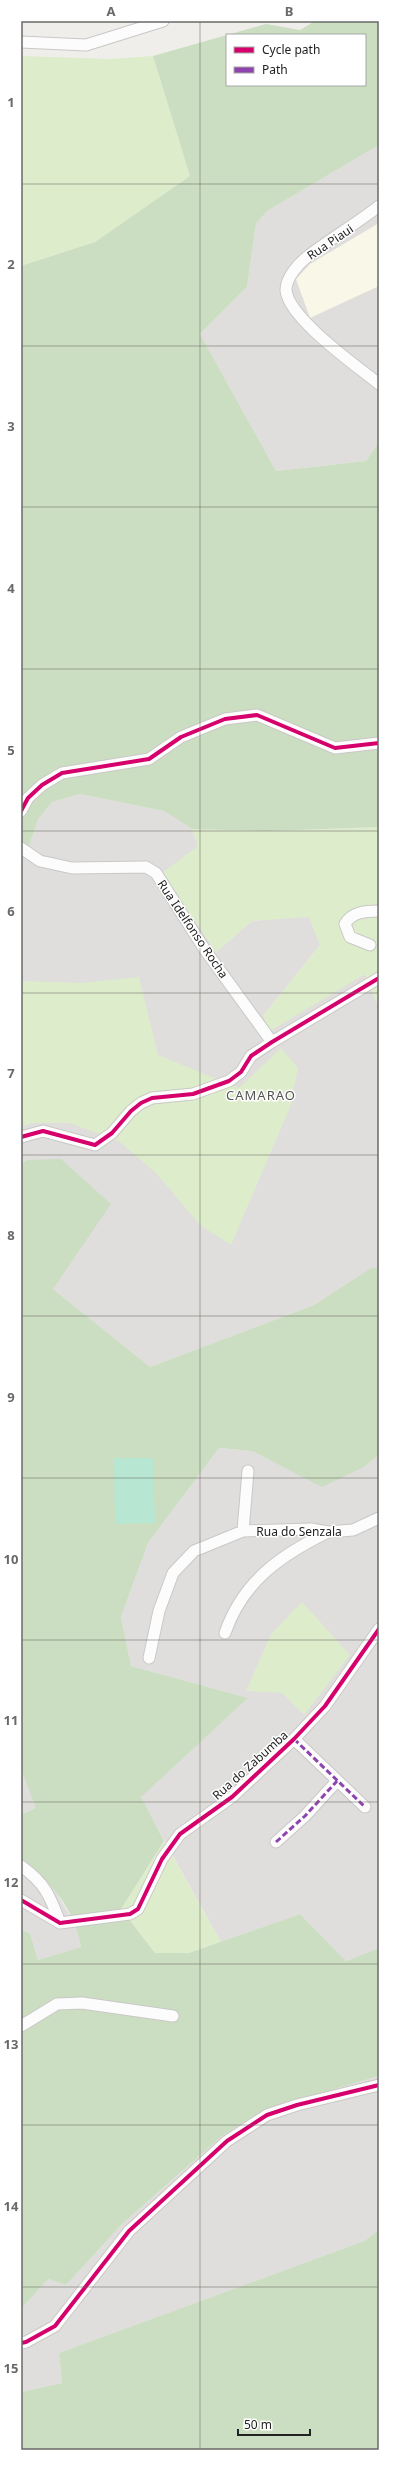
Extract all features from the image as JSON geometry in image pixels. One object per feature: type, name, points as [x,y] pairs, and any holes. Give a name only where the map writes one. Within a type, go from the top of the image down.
[{"type":"street","points":[[21,42],[86,45],[162,21]]},
{"type":"street","name":"Rua Piaui","points":[[379,206],[358,223],[306,258],[291,274],[286,289],[292,307],[313,330],[379,384]]},
{"type":"street","points":[[21,811],[28,798],[42,784],[62,774],[149,759],[181,737],[225,718],[257,715],[335,748],[379,743]]},
{"type":"street","name":"Rua Idelfonso Rocha","points":[[21,848],[40,861],[72,868],[146,867],[156,873],[205,950],[272,1042]]},
{"type":"street","points":[[370,945],[350,937],[345,924],[350,917],[359,913],[379,911]]},
{"type":"street","points":[[21,1137],[43,1131],[95,1145],[112,1133],[131,1111],[141,1103],[152,1098],[193,1094],[229,1080],[241,1072],[251,1056],[379,978]]},
{"type":"street","points":[[243,1531],[248,1471]]},
{"type":"street","name":"Rua do Senzala","points":[[149,1658],[159,1611],[173,1573],[194,1551],[243,1531],[311,1529],[328,1532],[353,1530],[379,1518]]},
{"type":"street","points":[[225,1632],[233,1612],[254,1582],[273,1565],[302,1544],[328,1532]]},
{"type":"street","name":"Rua do Zabumba","points":[[60,1923],[130,1914],[138,1909],[162,1859],[180,1834],[232,1797],[294,1739],[325,1706],[379,1629]]},
{"type":"street","points":[[294,1739],[365,1808]]},
{"type":"street","points":[[276,1842],[305,1816],[337,1781]]},
{"type":"street","points":[[21,1866],[36,1877],[48,1891],[60,1923]]},
{"type":"street","points":[[21,1900],[60,1923]]},
{"type":"street","points":[[21,2026],[57,2004],[82,2003],[173,2016]]},
{"type":"street","points":[[21,2343],[55,2326],[129,2231],[227,2141],[267,2115],[297,2105],[379,2086]]},
{"type":"shaded area","points":[[379,145],[379,442],[366,461],[276,471],[200,334],[247,287],[256,224],[267,211]]},
{"type":"shaded area","points":[[379,223],[379,286],[310,318],[296,279],[310,264]]},
{"type":"shaded area","points":[[80,794],[164,811],[192,829],[198,846],[216,952],[252,921],[309,916],[320,945],[263,1016],[365,974],[379,1008],[379,1268],[371,1268],[314,1305],[150,1367],[53,1289],[27,1160],[21,1164],[21,858],[28,848],[39,818],[52,802]]},
{"type":"shaded area","points":[[219,1448],[252,1451],[322,1486],[364,1467],[379,1455],[379,1948],[346,1961],[300,1914],[221,1942],[140,1797],[248,1698],[131,1666],[121,1617],[148,1543]]},
{"type":"shaded area","points":[[21,1769],[37,1808],[21,1815]]},
{"type":"shaded area","points":[[21,1860],[39,1873],[54,1889],[78,1929],[81,1947],[38,1960],[30,1933],[21,1930]]},
{"type":"shaded area","points":[[379,2076],[379,2230],[364,2241],[59,2353],[62,2383],[21,2392],[21,2309],[48,2279],[66,2285],[122,2224],[223,2135],[264,2110]]},
{"type":"green space","points":[[315,21],[379,21],[379,145],[267,211],[256,224],[247,287],[200,334],[276,471],[366,461],[379,442],[379,827],[267,831],[192,829],[164,811],[80,794],[52,802],[39,818],[28,848],[21,858],[21,266],[95,242],[190,176],[153,56],[226,35],[226,86],[366,86],[366,34],[231,34],[266,24],[300,30]]},
{"type":"green space","points":[[21,56],[110,59],[153,56],[190,176],[95,242],[21,266]]},
{"type":"green space","points":[[379,827],[379,1008],[365,974],[270,1031],[263,1016],[320,945],[309,917],[252,921],[216,952],[162,873],[198,846],[192,829],[267,831]]},
{"type":"green space","points":[[139,977],[158,1055],[239,1088],[281,1048],[298,1068],[290,1107],[231,1245],[200,1225],[156,1173],[120,1142],[70,1123],[32,1123],[21,1127],[21,981],[81,983]]},
{"type":"green space","points":[[61,1159],[111,1204],[53,1289],[150,1367],[314,1305],[371,1268],[379,1268],[379,1455],[364,1467],[322,1487],[252,1451],[219,1448],[148,1543],[121,1617],[131,1666],[248,1698],[141,1797],[164,1841],[121,1909],[155,1953],[189,1953],[300,1914],[346,1961],[379,1948],[379,2076],[264,2110],[223,2135],[122,2224],[66,2285],[48,2279],[21,2309],[21,1930],[30,1933],[38,1960],[81,1947],[73,1921],[60,1898],[42,1877],[21,1860],[21,1815],[36,1808],[21,1769],[21,1164],[27,1160]]},
{"type":"green space","points":[[114,1458],[153,1458],[155,1523],[115,1524]]},
{"type":"green space","points":[[302,1602],[350,1655],[304,1715],[282,1693],[246,1691],[271,1634]]},
{"type":"green space","points":[[164,1841],[221,1942],[189,1953],[155,1953],[121,1909]]},
{"type":"green space","points":[[379,2230],[379,2450],[21,2450],[21,2392],[62,2383],[59,2353],[364,2241]]},
{"type":"marked path","points":[[294,1739],[365,1807]]},
{"type":"marked path","points":[[276,1842],[305,1816],[337,1781]]},
{"type":"cycle path","points":[[21,811],[28,798],[42,785],[62,773],[149,759],[181,737],[225,719],[257,715],[335,748],[379,743]]},
{"type":"cycle path","points":[[21,1137],[43,1131],[95,1145],[112,1133],[131,1111],[141,1103],[152,1098],[193,1094],[229,1081],[241,1072],[251,1056],[379,978]]},
{"type":"cycle path","points":[[21,1900],[60,1923],[130,1914],[138,1909],[162,1859],[180,1834],[232,1797],[294,1739],[325,1706],[379,1629]]},
{"type":"cycle path","points":[[21,2343],[26,2342],[55,2326],[129,2231],[227,2141],[267,2115],[297,2105],[379,2085]]},
{"type":"district","name":"CAMARAO","points":[[261,1095]]}]
